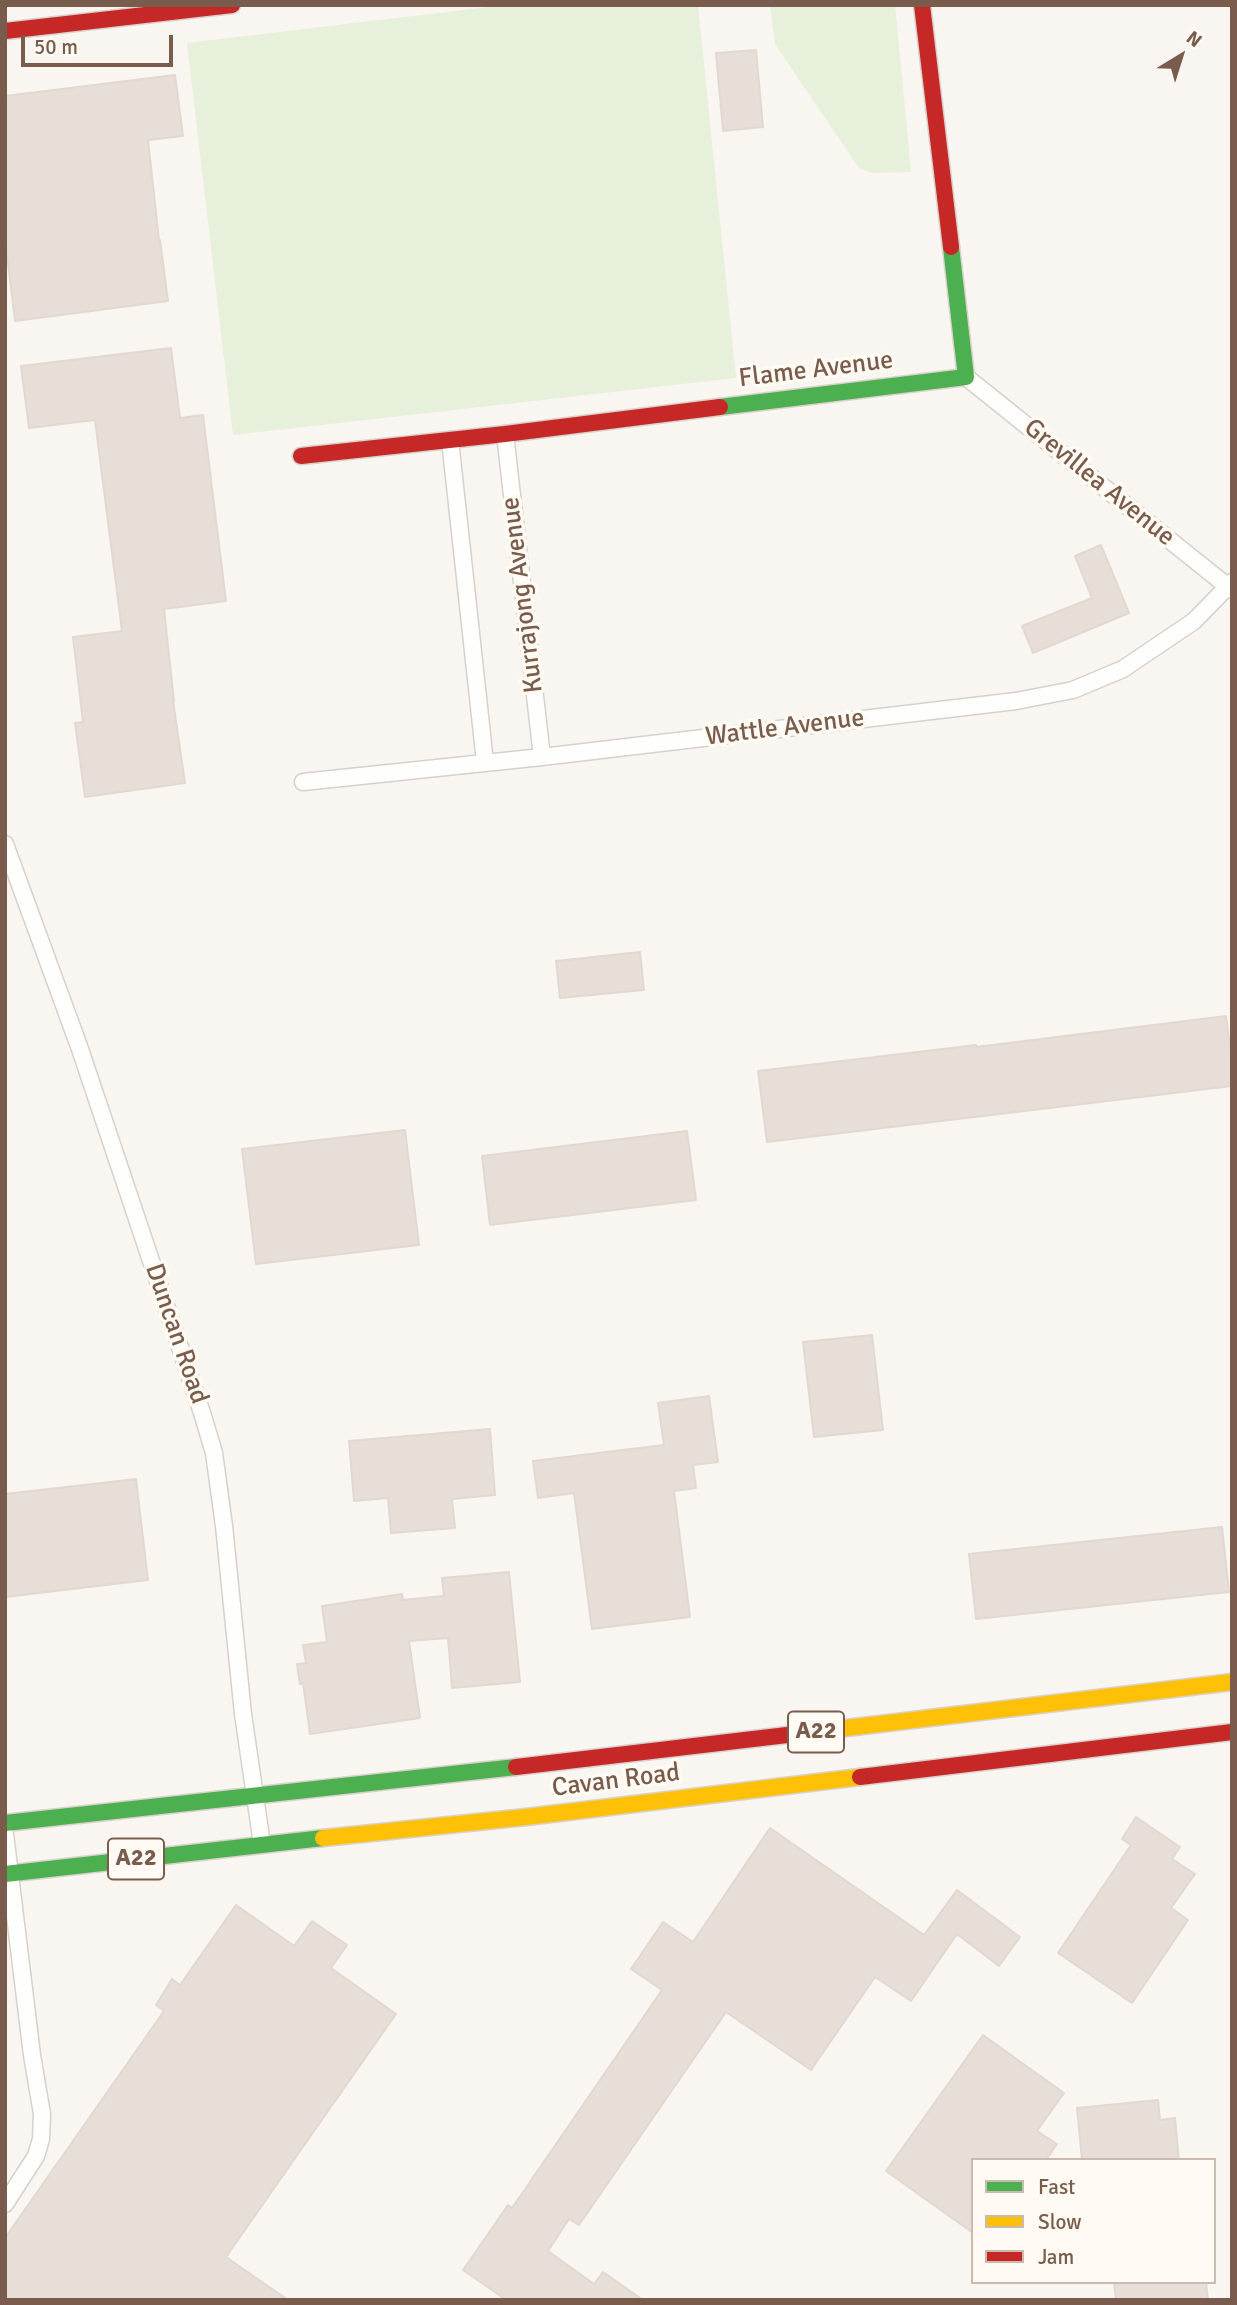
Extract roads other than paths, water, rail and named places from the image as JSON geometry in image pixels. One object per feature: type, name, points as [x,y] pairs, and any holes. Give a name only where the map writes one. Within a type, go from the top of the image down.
[{"type":"main road","points":[[5,31],[232,5]]},
{"type":"main road","points":[[922,5],[966,377]]},
{"type":"main road","name":"Flame Avenue","points":[[302,456],[505,434],[966,377]]},
{"type":"main road","name":"Cavan Road","points":[[5,1823],[416,1780],[1231,1682]]},
{"type":"main road","name":"Cavan Road","points":[[8,1874],[526,1817],[1232,1732]]},
{"type":"street","name":"Grevillea Avenue","points":[[966,377],[1230,586]]},
{"type":"street","name":"Kurrajong Avenue","points":[[505,434],[542,757]]},
{"type":"street","name":"Kurrajong Avenue","points":[[450,440],[485,762]]},
{"type":"street","name":"Wattle Avenue","points":[[303,782],[1002,703],[1073,690],[1123,669],[1194,621],[1230,586]]},
{"type":"street","name":"Duncan Road","points":[[5,844],[84,1063],[214,1453],[243,1714],[262,1844]]},
{"type":"street","points":[[1231,1682],[1232,1701]]},
{"type":"street","points":[[5,1834],[8,1874],[42,2114],[41,2139],[36,2156],[5,2204]]}]
